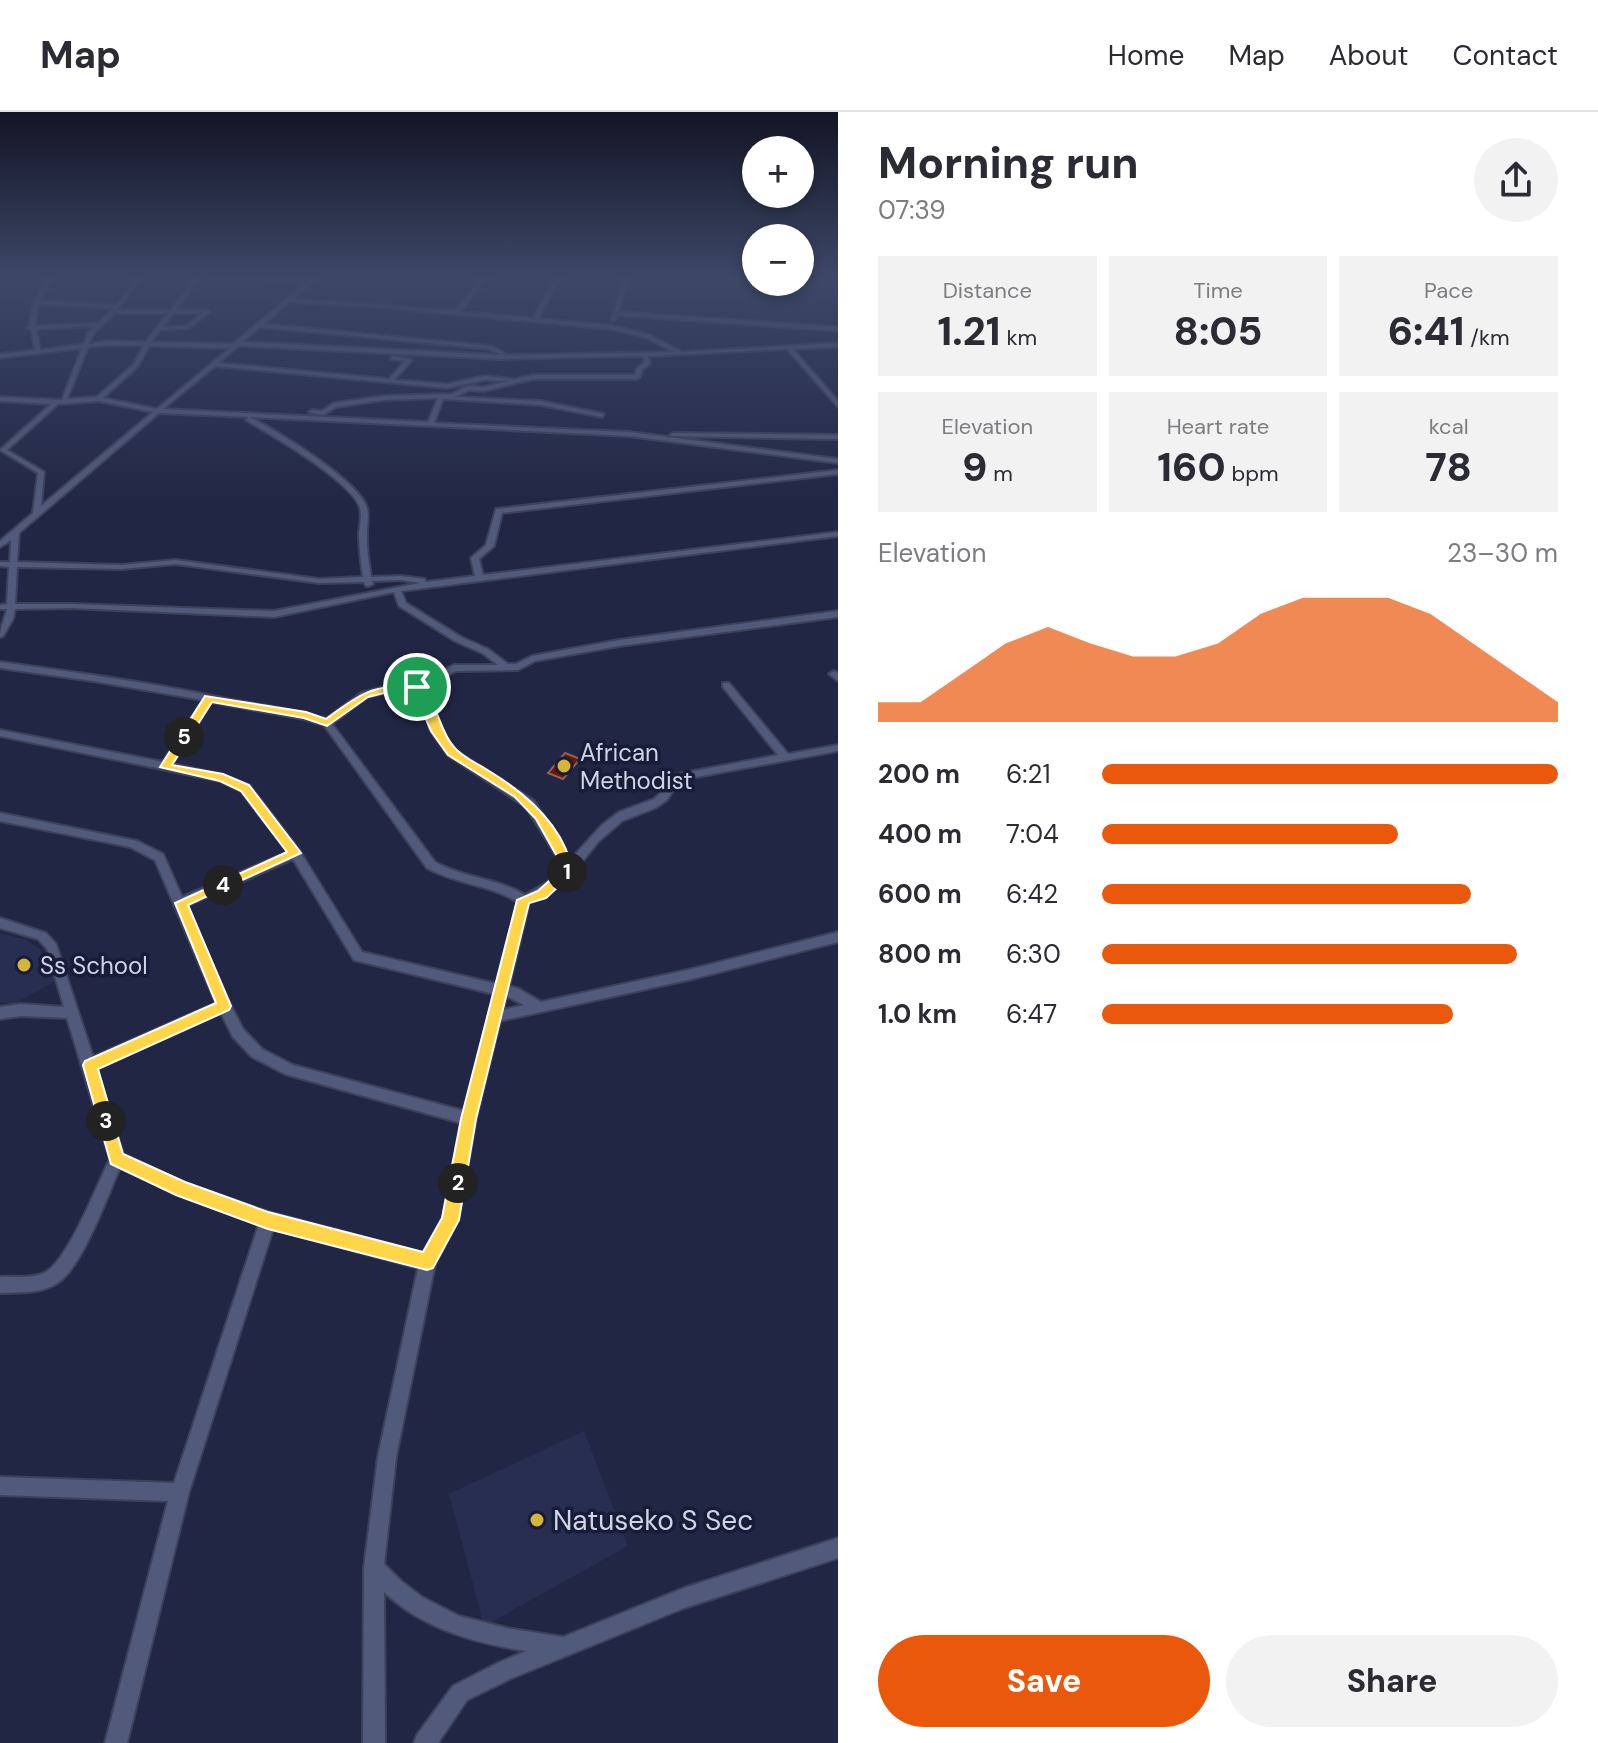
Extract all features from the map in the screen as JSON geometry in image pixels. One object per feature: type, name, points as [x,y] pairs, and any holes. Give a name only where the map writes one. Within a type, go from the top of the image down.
[{"type":"street","points":[[0,356],[22,353]]},
{"type":"street","points":[[37,514],[41,472],[3,450],[60,401],[84,353]]},
{"type":"street","points":[[99,399],[136,365],[142,353]]},
{"type":"street","points":[[0,545],[225,353]]},
{"type":"street","points":[[342,353],[409,360],[390,381]]},
{"type":"street","points":[[431,353],[504,357],[697,353]]},
{"type":"street","points":[[498,353],[504,357]]},
{"type":"street","points":[[793,353],[838,405]]},
{"type":"street","points":[[447,386],[533,377],[637,377],[639,369],[647,364],[645,355]]},
{"type":"street","points":[[214,364],[484,389],[533,377]]},
{"type":"street","points":[[430,424],[441,397],[468,388],[475,381]]},
{"type":"street","points":[[421,384],[425,395]]},
{"type":"street","points":[[221,414],[323,413],[334,405],[425,395],[503,403],[546,403],[586,415],[602,415]]},
{"type":"street","points":[[0,399],[99,399],[157,411],[642,436],[838,437]]},
{"type":"street","points":[[243,416],[341,479],[362,502],[365,517],[363,538],[372,595]]},
{"type":"street","points":[[642,436],[838,461]]},
{"type":"street","points":[[480,580],[475,558],[490,546],[499,511],[838,472]]},
{"type":"street","points":[[0,634],[9,619],[11,608],[15,533]]},
{"type":"street","points":[[0,607],[72,606],[259,615],[397,590],[838,534]]},
{"type":"street","points":[[0,564],[121,567],[176,562],[319,581],[401,578],[441,584]]},
{"type":"street","points":[[397,590],[402,604],[504,665]]},
{"type":"street","points":[[327,723],[364,695],[417,687],[454,668],[518,667],[532,659],[632,641],[838,614]]},
{"type":"street","points":[[0,665],[209,698],[306,716],[327,723],[431,865],[445,874],[509,889],[524,900]]},
{"type":"street","points":[[726,685],[785,757]]},
{"type":"street","points":[[417,687],[436,731],[452,753],[519,794],[541,817],[565,860],[567,873]]},
{"type":"street","points":[[165,767],[209,698]]},
{"type":"street","points":[[0,733],[223,778],[245,788],[295,853],[358,956],[514,993],[541,1008]]},
{"type":"street","points":[[524,900],[542,895],[619,817],[647,809],[664,796],[677,777],[838,748]]},
{"type":"street","points":[[0,817],[148,850],[159,857],[224,1006],[238,1033],[257,1053],[290,1070],[469,1119]]},
{"type":"street","points":[[181,903],[295,853]]},
{"type":"street","points":[[374,1743],[374,1568],[387,1457],[427,1262],[450,1220],[469,1119],[524,900]]},
{"type":"street","points":[[0,923],[42,936],[52,947],[117,1159],[69,1256],[55,1275],[36,1284],[0,1285]]},
{"type":"street","points":[[495,1017],[838,937]]},
{"type":"street","points":[[90,1065],[224,1006]]},
{"type":"street","points":[[0,1013],[33,1010],[71,1013]]},
{"type":"street","points":[[117,1159],[182,1189],[268,1220],[427,1262]]},
{"type":"street","points":[[116,1743],[180,1492],[268,1220]]},
{"type":"street","points":[[0,1486],[180,1492]]},
{"type":"street","points":[[425,1743],[460,1693],[505,1670],[684,1598],[838,1548]]},
{"type":"street","points":[[374,1568],[393,1590],[417,1608],[444,1622],[489,1637],[564,1646]]},
{"type":"shaded area","name":"Ss School","points":[[0,933],[24,939],[40,949],[56,981],[12,1005],[0,1002]]},
{"type":"shaded area","name":"Natuseko S Sec","points":[[584,1431],[628,1546],[484,1626],[449,1494]]},
{"type":"building","name":"African Methodist","points":[[565,753],[580,759],[563,779],[548,773]]},
{"type":"place","name":"African Methodist","points":[[564,766]]},
{"type":"place","name":"Ss School","points":[[24,965]]},
{"type":"place","name":"Natuseko S Sec","points":[[537,1520]]},
{"type":"route","points":[[417,687],[443,743],[469,765],[501,782],[530,804],[541,817],[565,860],[567,873],[542,895],[524,900],[525,906],[469,1119],[450,1220],[441,1242],[427,1262],[268,1220],[182,1189],[117,1159],[90,1065],[224,1006],[181,903],[295,853],[245,788],[223,778],[165,767],[209,698],[306,716],[327,723],[364,695],[417,687]]}]
